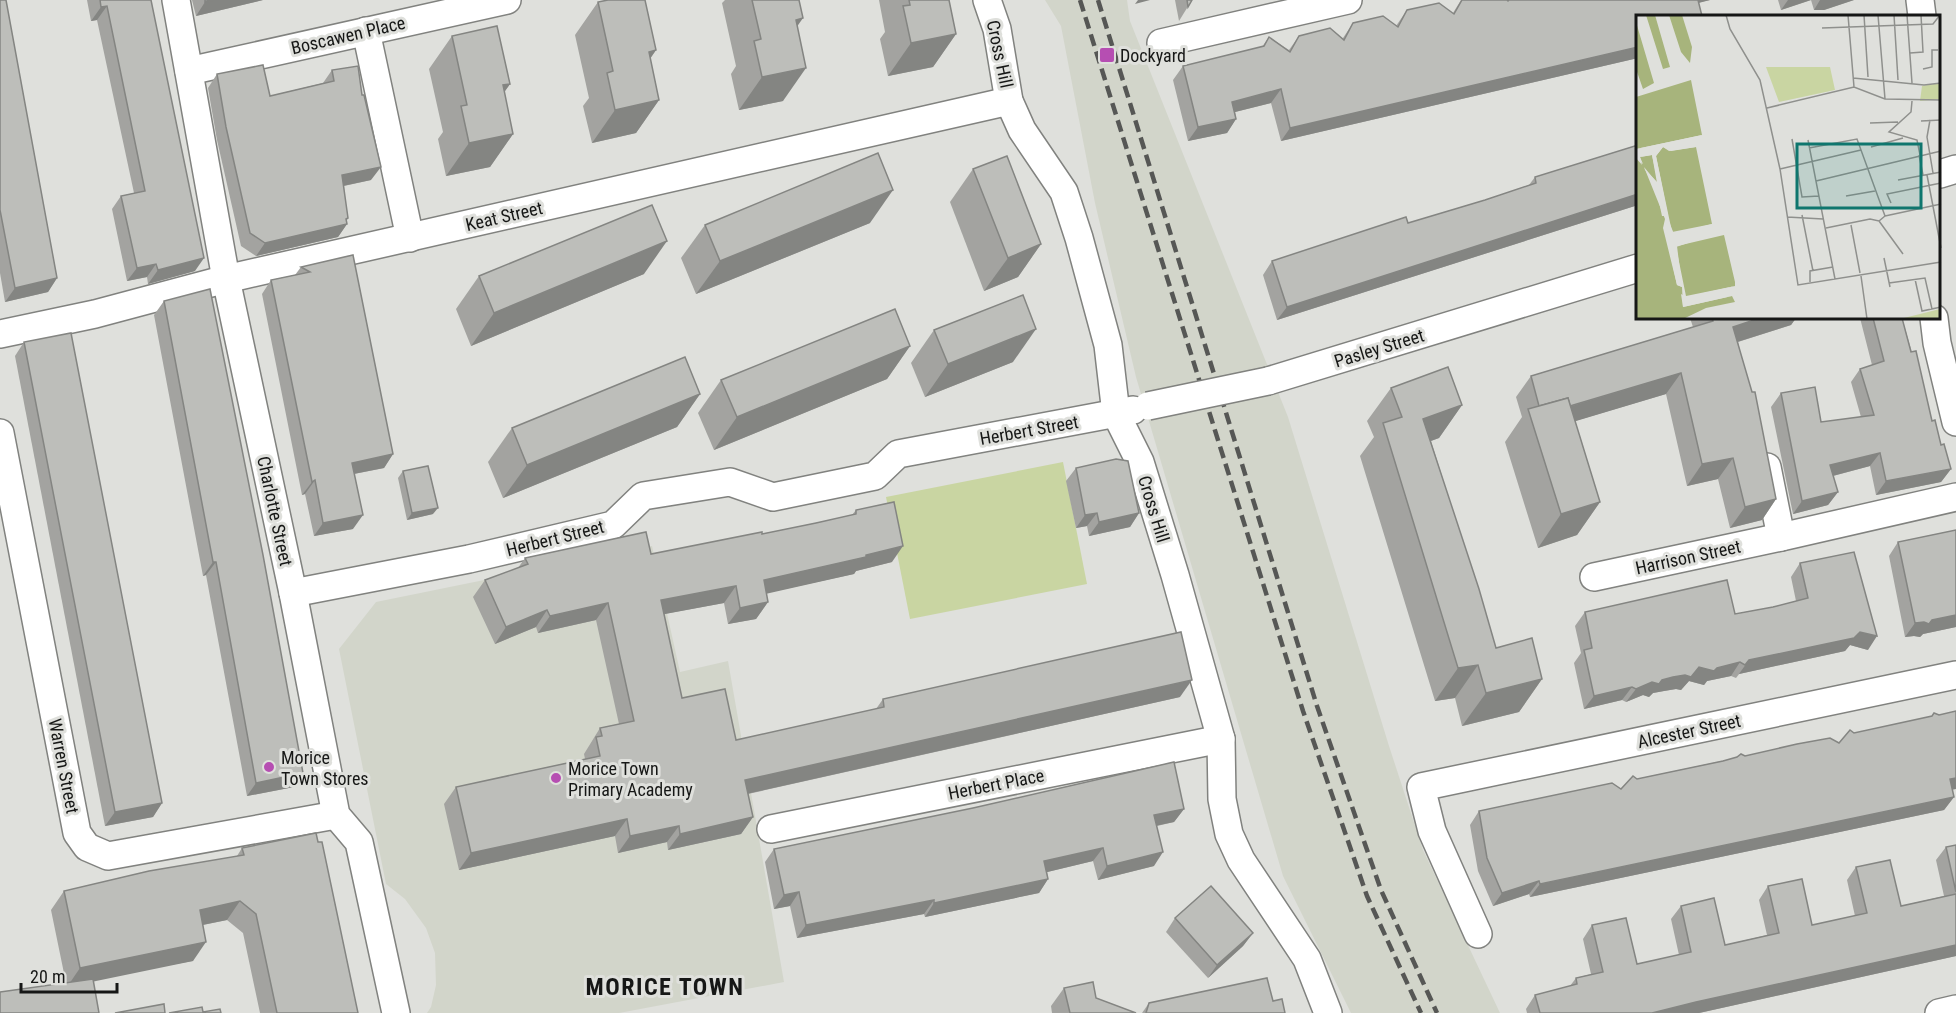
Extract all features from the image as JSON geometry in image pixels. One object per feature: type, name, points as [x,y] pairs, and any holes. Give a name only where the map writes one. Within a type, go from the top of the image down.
[{"type":"street","name":"Charlotte Street","points":[[176,0],[226,279],[293,594],[336,815],[359,842],[396,1013]]},
{"type":"street","name":"Boscawen Place","points":[[189,71],[507,0]]},
{"type":"street","name":"Cross Hill","points":[[987,0],[997,29],[1009,101],[1022,130],[1064,192],[1079,238],[1108,345],[1116,414],[1140,462],[1175,575],[1221,739],[1222,799],[1229,834],[1241,860],[1307,960],[1328,1013]]},
{"type":"street","points":[[1161,43],[1348,0]]},
{"type":"street","points":[[1920,0],[1922,15]]},
{"type":"street","points":[[366,31],[410,238]]},
{"type":"street","name":"Keat Street","points":[[0,334],[95,314],[226,279],[1009,101]]},
{"type":"street","name":"Pasley Street","points":[[1116,414],[1268,381],[1636,269]]},
{"type":"street","points":[[1934,320],[1937,343],[1956,423]]},
{"type":"street","name":"Herbert Street","points":[[293,594],[469,559],[613,525],[643,496],[730,482],[773,497],[875,477],[898,453],[1116,414]]},
{"type":"street","name":"Warren Street","points":[[0,433],[77,833],[87,847],[108,856],[336,815]]},
{"type":"street","points":[[1761,439],[1782,537]]},
{"type":"street","name":"Harrison Street","points":[[1594,577],[1782,537],[1956,496]]},
{"type":"street","name":"Alcester Street","points":[[1478,934],[1432,831],[1421,787],[1956,675]]},
{"type":"street","name":"Herbert Place","points":[[771,829],[1221,739]]},
{"type":"street","points":[[1939,1013],[1956,1010]]},
{"type":"shaded area","points":[[1045,0],[1127,0],[1130,21],[1288,417],[1423,850],[1500,1013],[1351,1013],[1283,876],[1136,377],[1095,203],[1061,26]]},
{"type":"shaded area","name":"Morice Town Primary Academy","points":[[652,546],[680,672],[728,661],[784,982],[619,1013],[427,1013],[431,1007],[436,985],[435,953],[426,928],[405,899],[386,884],[339,649],[376,602]]},
{"type":"green space","points":[[1063,462],[1087,584],[910,619],[886,497]]},
{"type":"building","points":[[0,0],[6,0],[57,278],[15,288],[0,210]]},
{"type":"building","points":[[100,0],[151,0],[204,258],[158,270],[156,264],[137,268],[121,196],[145,191],[107,6],[101,7]]},
{"type":"building","points":[[645,0],[656,50],[649,52],[659,100],[615,110],[607,73],[613,71],[598,2]]},
{"type":"building","points":[[752,0],[799,0],[803,18],[796,20],[806,68],[762,77],[754,41],[761,39]]},
{"type":"building","points":[[909,0],[949,0],[956,34],[911,43],[903,6],[910,5]]},
{"type":"building","points":[[1462,0],[1698,0],[1702,15],[1636,15],[1636,47],[1290,128],[1281,89],[1232,102],[1236,119],[1198,127],[1183,66],[1264,46],[1269,37],[1290,52],[1299,36],[1330,28],[1344,40],[1353,23],[1383,16],[1398,27],[1407,10],[1439,3],[1454,14]]},
{"type":"building","points":[[497,26],[510,84],[503,85],[513,134],[469,143],[461,106],[467,105],[452,36]]},
{"type":"building","points":[[263,65],[270,96],[334,81],[332,70],[358,66],[362,95],[364,95],[381,167],[342,175],[347,224],[265,243],[250,233],[226,127],[217,74]]},
{"type":"building","points":[[1636,146],[1636,195],[1287,307],[1272,261],[1406,217],[1408,223],[1485,200],[1536,183],[1535,177]]},
{"type":"building","points":[[878,153],[893,190],[720,261],[705,225]]},
{"type":"building","points":[[1007,156],[1041,244],[1008,258],[973,169]]},
{"type":"building","points":[[652,205],[667,241],[494,313],[479,276]]},
{"type":"building","points":[[353,255],[393,454],[352,463],[363,515],[323,523],[315,480],[312,482],[271,280],[310,272],[301,267]]},
{"type":"building","points":[[210,289],[263,555],[303,773],[256,783],[216,562],[213,562],[164,301]]},
{"type":"building","points":[[1023,295],[1036,329],[948,364],[934,330]]},
{"type":"building","points":[[895,309],[910,346],[737,417],[721,380]]},
{"type":"building","points":[[1754,320],[1733,327],[1752,392],[1755,392],[1776,499],[1745,507],[1733,458],[1702,464],[1681,373],[1570,406],[1568,398],[1539,406],[1531,376],[1713,321]]},
{"type":"building","points":[[1874,320],[1903,320],[1911,352],[1916,351],[1932,421],[1935,420],[1941,445],[1944,444],[1951,469],[1886,481],[1880,453],[1830,465],[1838,492],[1802,501],[1781,393],[1815,387],[1821,422],[1874,415],[1860,369],[1884,361]]},
{"type":"building","points":[[71,333],[162,803],[115,812],[24,342]]},
{"type":"building","points":[[685,357],[700,394],[527,465],[512,428]]},
{"type":"building","points":[[1448,367],[1462,405],[1423,419],[1496,648],[1532,638],[1542,679],[1486,693],[1478,665],[1458,668],[1383,423],[1402,417],[1391,388]]},
{"type":"building","points":[[1568,398],[1600,502],[1561,514],[1528,409]]},
{"type":"building","points":[[1116,459],[1128,461],[1139,513],[1099,522],[1097,513],[1085,515],[1076,468]]},
{"type":"building","points":[[428,466],[438,508],[412,513],[403,471]]},
{"type":"building","points":[[894,502],[903,546],[866,555],[866,557],[764,580],[768,602],[740,608],[736,586],[661,600],[682,698],[725,689],[736,740],[884,707],[883,699],[1181,632],[1192,680],[745,780],[753,817],[680,834],[679,826],[630,836],[627,819],[471,853],[456,787],[600,756],[596,737],[602,736],[600,728],[634,721],[608,603],[550,616],[547,610],[506,627],[485,580],[528,564],[525,558],[646,532],[651,554],[816,523],[856,514],[856,510]]},
{"type":"building","points":[[1956,530],[1956,615],[1932,620],[1929,624],[1915,623],[1898,542]]},
{"type":"building","points":[[1854,552],[1877,636],[1860,632],[1854,638],[1749,660],[1745,665],[1740,662],[1717,668],[1714,671],[1699,667],[1691,677],[1685,675],[1673,677],[1662,680],[1659,684],[1652,682],[1636,689],[1632,687],[1594,696],[1584,650],[1592,648],[1585,612],[1727,580],[1735,614],[1773,607],[1808,598],[1800,563]]},
{"type":"building","points":[[1956,711],[1956,778],[1950,779],[1954,797],[1540,884],[1539,881],[1502,893],[1487,858],[1479,811],[1612,783],[1621,789],[1633,776],[1637,779],[1723,761],[1741,754],[1745,756],[1830,738],[1839,743],[1850,730],[1854,733],[1932,716],[1934,713],[1939,715]]},
{"type":"building","points":[[1174,762],[1184,809],[1154,815],[1163,852],[1107,866],[1103,848],[1044,861],[1048,879],[934,903],[934,900],[806,925],[799,892],[784,895],[774,849],[973,808]]},
{"type":"building","points":[[316,833],[318,842],[322,842],[358,1013],[277,1013],[256,914],[240,901],[200,910],[206,942],[80,968],[64,891],[149,871],[244,855],[242,848]]},
{"type":"building","points":[[1956,845],[1956,892],[1946,847]]},
{"type":"building","points":[[1890,860],[1901,906],[1956,894],[1956,945],[1652,1013],[1540,1013],[1535,995],[1577,984],[1576,978],[1603,972],[1592,925],[1626,918],[1637,964],[1691,952],[1681,906],[1714,898],[1725,945],[1779,933],[1768,886],[1802,879],[1812,925],[1867,913],[1856,867]]},
{"type":"building","points":[[1211,886],[1253,933],[1217,965],[1175,918]]},
{"type":"building","points":[[1267,978],[1273,1001],[1282,999],[1285,1013],[1146,1013],[1149,1003]]},
{"type":"building","points":[[93,979],[99,1013],[0,1013],[0,992]]},
{"type":"building","points":[[1093,982],[1096,998],[1136,1013],[1070,1013],[1064,988]]},
{"type":"building","points":[[164,1004],[165,1013],[115,1013]]},
{"type":"building","points":[[202,1007],[203,1012],[220,1009],[221,1013],[169,1013]]},
{"type":"railway","points":[[1080,0],[1303,711],[1367,896],[1421,1013]]},
{"type":"railway","points":[[1098,0],[1317,706],[1381,890],[1437,1013]]},
{"type":"place","name":"Dockyard","points":[[1107,55]]},
{"type":"place","name":"Morice Town Stores","points":[[269,767]]},
{"type":"place","name":"Morice Town Primary Academy","points":[[556,778]]},
{"type":"district","name":"MORICE TOWN","points":[[665,987]]}]
